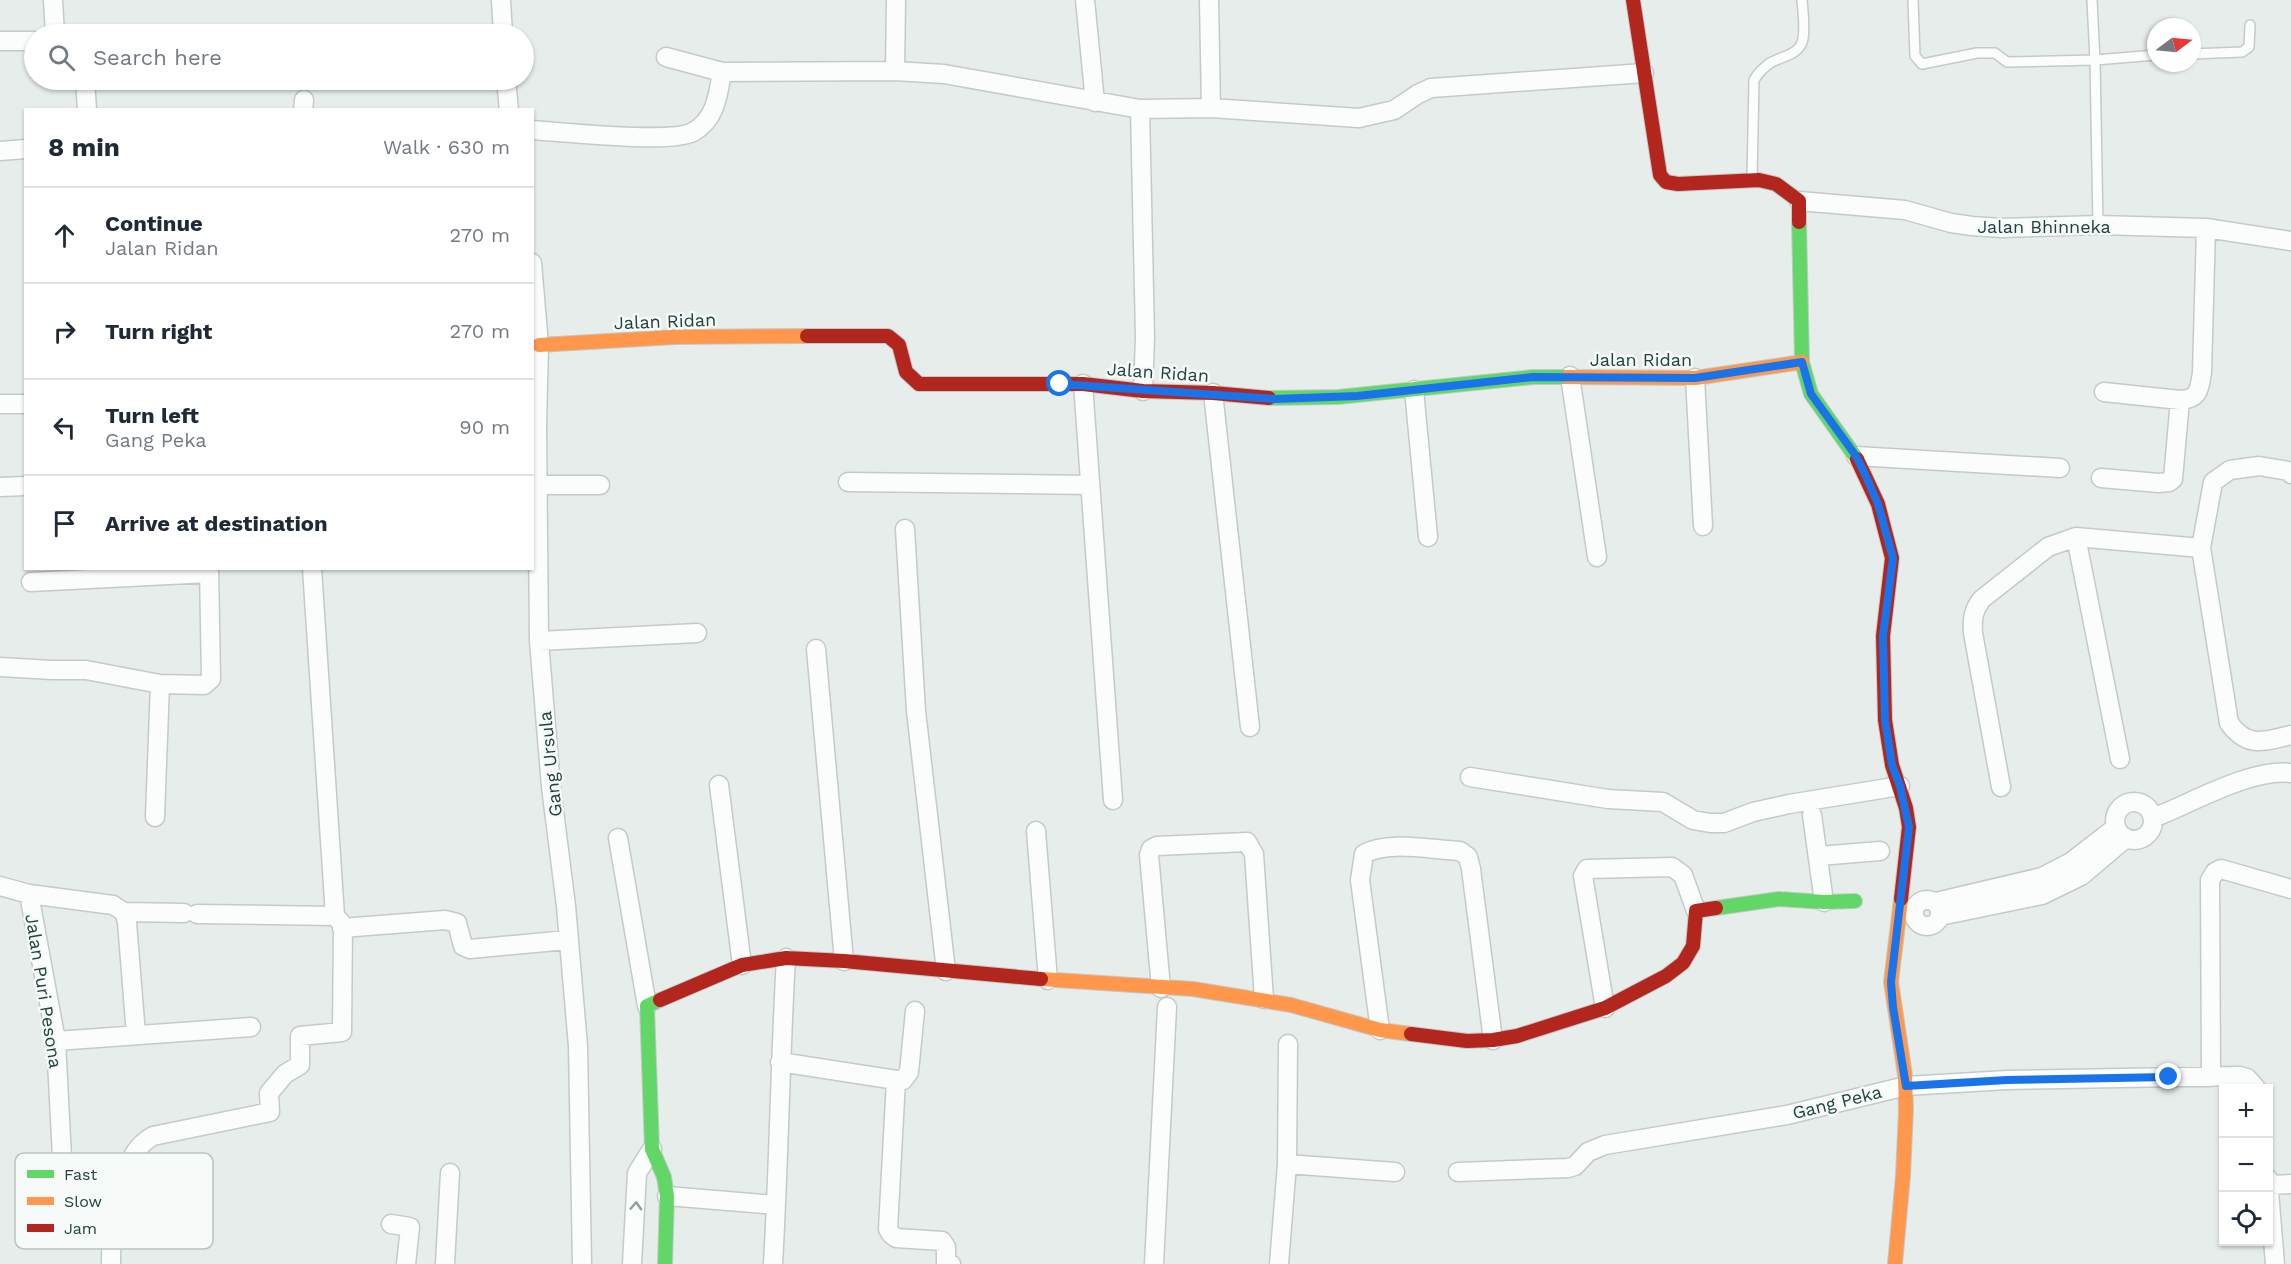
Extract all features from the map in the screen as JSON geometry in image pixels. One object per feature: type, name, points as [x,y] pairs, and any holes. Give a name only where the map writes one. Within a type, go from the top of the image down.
[{"type":"street","points":[[53,0],[54,24]]},
{"type":"street","points":[[501,0],[502,24]]},
{"type":"street","points":[[896,0],[896,71]]},
{"type":"street","points":[[1085,0],[1095,102]]},
{"type":"street","points":[[1209,0],[1210,108]]},
{"type":"street","points":[[1634,0],[1660,175],[1666,182],[1678,184],[1752,180],[1776,184],[1799,201],[1802,362],[1811,394],[1856,456],[1878,504],[1893,558],[1883,636],[1885,720],[1892,765],[1900,786],[1909,827],[1906,910],[1891,982],[1906,1086],[1905,1136],[1895,1264]]},
{"type":"street","points":[[0,41],[24,41]]},
{"type":"street","points":[[666,57],[722,72],[896,71],[969,77],[1140,109],[1210,108],[1359,118],[1394,111],[1431,88],[1644,73]]},
{"type":"street","points":[[534,130],[665,138],[693,132],[716,108],[722,72]]},
{"type":"street","points":[[86,90],[87,108]]},
{"type":"street","points":[[507,90],[509,108]]},
{"type":"street","points":[[1140,109],[1145,337],[1143,391]]},
{"type":"street","points":[[0,151],[24,149]]},
{"type":"street","name":"Jalan Bhinneka","points":[[1799,201],[1905,210],[1951,223],[1972,226],[2001,228],[2098,225],[2206,228],[2291,241]]},
{"type":"street","points":[[2104,392],[2180,400],[2190,400],[2196,395],[2202,373],[2206,228]]},
{"type":"street","name":"Gang Ursula","points":[[534,291],[539,345],[535,425],[538,485],[539,641],[551,786],[566,906],[567,940],[578,1046],[582,1264]]},
{"type":"street","name":"Jalan Ridan","points":[[539,345],[676,337],[888,336],[899,343],[906,374],[920,384],[1083,384],[1143,391],[1213,393],[1275,399],[1338,397],[1533,377],[1695,378],[1802,362]]},
{"type":"street","points":[[1570,376],[1597,557]]},
{"type":"street","points":[[1695,378],[1703,526]]},
{"type":"street","points":[[1083,384],[1113,800]]},
{"type":"street","points":[[1414,390],[1428,537]]},
{"type":"street","points":[[1213,393],[1250,727]]},
{"type":"street","points":[[2101,477],[2169,482],[2173,478],[2180,400]]},
{"type":"street","points":[[0,404],[24,404]]},
{"type":"street","points":[[1856,456],[2060,468]]},
{"type":"street","points":[[2291,474],[2288,471],[2259,466],[2230,470],[2213,482],[2201,548],[2229,723],[2237,735],[2248,741],[2263,741],[2291,735]]},
{"type":"street","points":[[848,482],[1090,485]]},
{"type":"street","points":[[538,485],[600,485]]},
{"type":"street","points":[[0,487],[24,486]]},
{"type":"street","points":[[905,529],[916,711],[946,971]]},
{"type":"street","points":[[2001,788],[1975,648],[1972,620],[1976,606],[2048,547],[2076,537],[2201,548]]},
{"type":"street","points":[[2076,537],[2120,759]]},
{"type":"street","points":[[133,1153],[142,1142],[153,1136],[270,1112],[270,1093],[285,1074],[300,1065],[300,1036],[342,1032],[338,922],[312,570]]},
{"type":"street","points":[[0,667],[86,670],[160,684],[195,686],[209,683],[209,571],[31,582]]},
{"type":"street","points":[[539,641],[697,633]]},
{"type":"street","points":[[816,649],[844,961]]},
{"type":"street","points":[[155,817],[160,684]]},
{"type":"street","points":[[2153,818],[2247,778],[2278,772],[2291,774]]},
{"type":"street","points":[[1470,777],[1608,799],[1663,802],[1693,820],[1710,824],[1724,823],[1753,812],[1789,804],[1900,786]]},
{"type":"street","points":[[719,785],[742,965]]},
{"type":"street","points":[[2130,802],[2145,805],[2153,818],[2152,826],[2142,838],[2134,840],[2121,832],[2117,811],[2122,805],[2130,802]]},
{"type":"street","points":[[1812,815],[1824,902]]},
{"type":"street","points":[[1036,831],[1048,980]]},
{"type":"street","points":[[1906,910],[1916,920],[1927,926],[1936,923],[1938,909],[2020,893],[2042,895],[2121,832]]},
{"type":"street","points":[[618,838],[646,1006],[652,1149],[664,1177],[667,1196],[665,1264]]},
{"type":"street","points":[[1161,988],[1149,852],[1157,846],[1247,842],[1254,854],[1264,999]]},
{"type":"street","points":[[1380,1030],[1360,880],[1364,854],[1373,848],[1386,846],[1460,851],[1468,857],[1472,868],[1493,1040]]},
{"type":"street","points":[[1819,856],[1880,851]]},
{"type":"street","points":[[646,1006],[742,965],[786,958],[844,961],[1048,980],[1193,989],[1264,999],[1380,1030],[1467,1041],[1493,1040],[1517,1036],[1605,1008],[1666,976],[1683,963],[1693,946],[1696,911],[1683,875],[1672,867],[1587,869],[1583,876],[1605,1008]]},
{"type":"street","points":[[2211,1077],[2210,880],[2215,872],[2221,869],[2291,889]]},
{"type":"street","points":[[0,886],[29,894],[113,905],[124,912],[338,922],[445,920],[457,923],[463,946],[470,949],[567,940]]},
{"type":"street","name":"Jalan Puri Pesona","points":[[29,894],[56,1041],[62,1153]]},
{"type":"street","points":[[1696,911],[1779,899],[1824,902],[1855,901]]},
{"type":"street","points":[[124,912],[128,922],[136,1035]]},
{"type":"street","points":[[772,1264],[786,958]]},
{"type":"street","points":[[1154,1264],[1167,1007]]},
{"type":"street","points":[[780,1062],[903,1080],[909,1072],[915,1011]]},
{"type":"street","points":[[56,1041],[251,1027]]},
{"type":"street","points":[[1279,1264],[1287,1164],[1288,1044]]},
{"type":"street","name":"Gang Peka","points":[[1458,1172],[1571,1168],[1588,1152],[1605,1145],[1787,1115],[1906,1086],[2007,1080],[2240,1076],[2247,1078],[2252,1084]]},
{"type":"street","points":[[896,1080],[888,1229],[896,1238],[942,1241],[946,1247],[946,1262],[951,1264]]},
{"type":"street","points":[[632,1264],[637,1173],[652,1149]]},
{"type":"street","points":[[1287,1164],[1395,1172]]},
{"type":"street","points":[[445,1264],[450,1173]]},
{"type":"street","points":[[2273,1185],[2291,1184]]},
{"type":"street","points":[[2270,1192],[2275,1264]]},
{"type":"street","points":[[667,1196],[776,1205]]},
{"type":"street","points":[[391,1224],[410,1227],[406,1264]]},
{"type":"street","points":[[111,1249],[111,1264]]},
{"type":"lane","points":[[1752,180],[1754,80],[1760,71],[1772,62],[1795,52],[1801,46],[1804,37],[1802,0]]},
{"type":"lane","points":[[1913,0],[1915,56],[1922,63],[1995,52],[2007,62],[2095,60],[2147,56]]},
{"type":"lane","points":[[2092,0],[2098,225]]},
{"type":"lane","points":[[2201,54],[2242,52],[2249,48],[2250,25]]},
{"type":"traffic: fast","points":[[1799,222],[1802,362],[1811,394],[1857,459]]},
{"type":"traffic: fast","points":[[1269,398],[1338,397],[1533,377],[1567,377]]},
{"type":"traffic: fast","points":[[1716,908],[1779,899],[1824,902],[1855,901]]},
{"type":"traffic: fast","points":[[660,1000],[647,1006],[652,1149],[664,1177],[667,1196],[665,1264]]},
{"type":"traffic: slow","points":[[539,345],[676,337],[807,336]]},
{"type":"traffic: slow","points":[[1567,377],[1695,378],[1802,362]]},
{"type":"traffic: slow","points":[[1895,1264],[1906,1110],[1905,1075],[1891,982],[1901,899]]},
{"type":"traffic: slow","points":[[1041,979],[1193,989],[1291,1005],[1380,1030],[1411,1034]]},
{"type":"traffic: jam","points":[[1633,0],[1660,175],[1666,182],[1678,184],[1759,180],[1776,184],[1799,201],[1799,222]]},
{"type":"traffic: jam","points":[[807,336],[888,336],[899,345],[906,372],[919,384],[1083,384],[1143,391],[1213,393],[1269,398]]},
{"type":"traffic: jam","points":[[1857,459],[1878,504],[1892,558],[1883,636],[1885,720],[1892,765],[1906,808],[1909,827],[1901,899]]},
{"type":"traffic: jam","points":[[1411,1034],[1467,1041],[1493,1040],[1517,1036],[1605,1008],[1666,976],[1683,963],[1693,946],[1696,911],[1716,908]]},
{"type":"traffic: jam","points":[[660,1000],[742,965],[786,958],[1041,979]]},
{"type":"route","points":[[1060,384],[1275,399],[1357,396],[1533,377],[1695,378],[1802,362],[1811,394],[1856,456],[1864,472],[1878,504],[1893,558],[1883,636],[1885,720],[1892,765],[1900,786],[1909,827],[1891,982],[1906,1086],[2007,1080],[2169,1077]]}]
